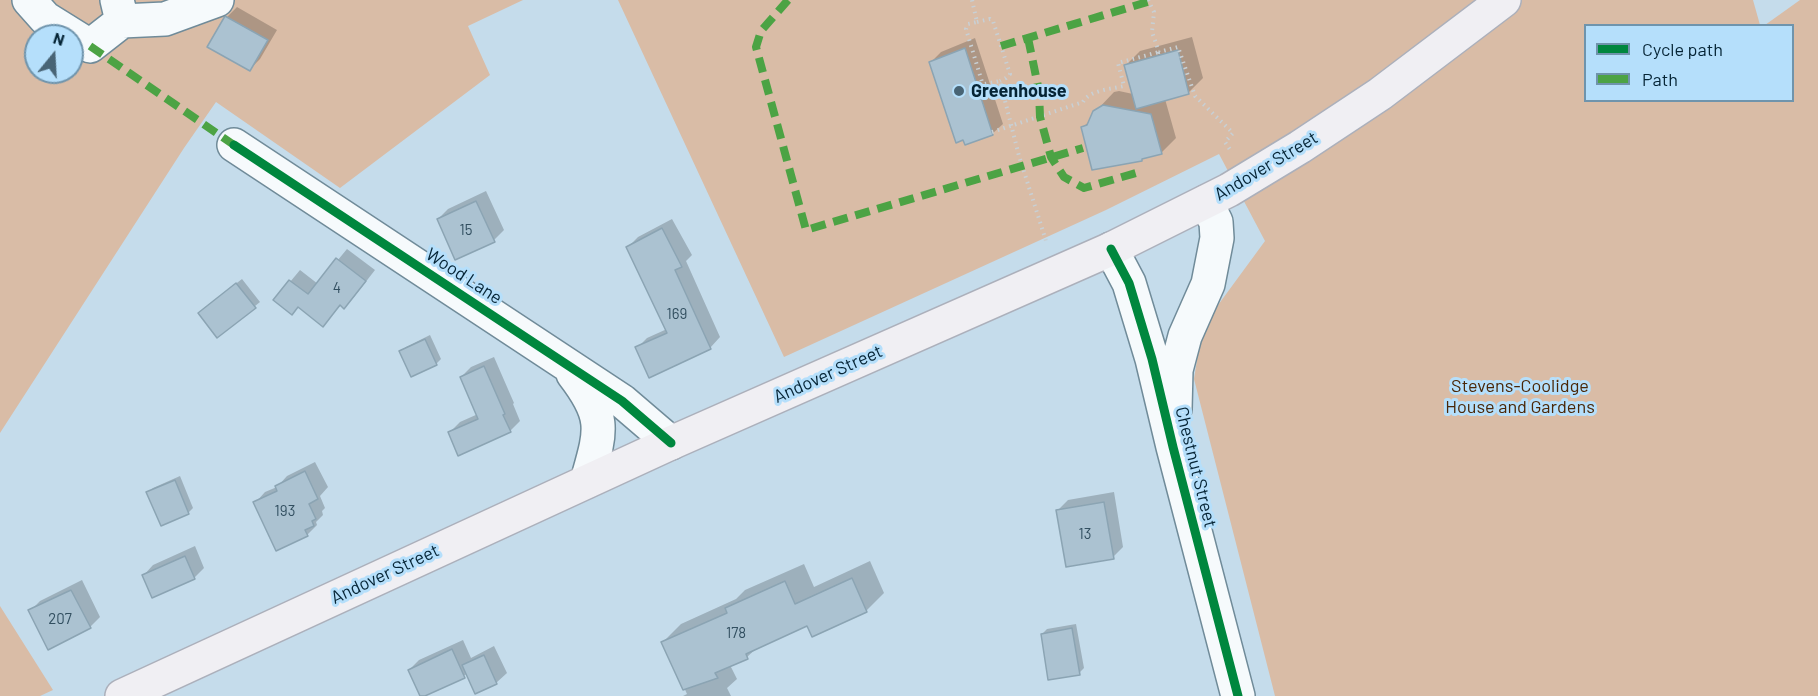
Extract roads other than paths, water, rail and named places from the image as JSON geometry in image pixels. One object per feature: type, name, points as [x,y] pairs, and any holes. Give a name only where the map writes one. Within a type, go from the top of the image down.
[{"type":"main road","name":"Andover Street","points":[[122,696],[671,443],[1111,249],[1206,202],[1248,180],[1380,94],[1504,0]]},
{"type":"street","points":[[29,0],[45,18],[90,46],[120,11],[165,19],[217,0]]},
{"type":"street","name":"Wood Lane","points":[[234,145],[622,401],[671,443]]},
{"type":"street","name":"Chestnut Street","points":[[1173,447],[1176,370],[1185,336],[1208,284],[1217,238],[1216,222],[1206,202]]},
{"type":"street","name":"Chestnut Street","points":[[1111,249],[1129,283],[1139,314],[1238,696]]},
{"type":"street","name":"Wood Lane","points":[[564,363],[583,387],[596,409],[599,439],[587,481]]},
{"type":"place","name":"Greenhouse","points":[[959,91]]},
{"type":"park label","name":"Stevens-Coolidge House and Gardens","points":[[1520,396]]}]
